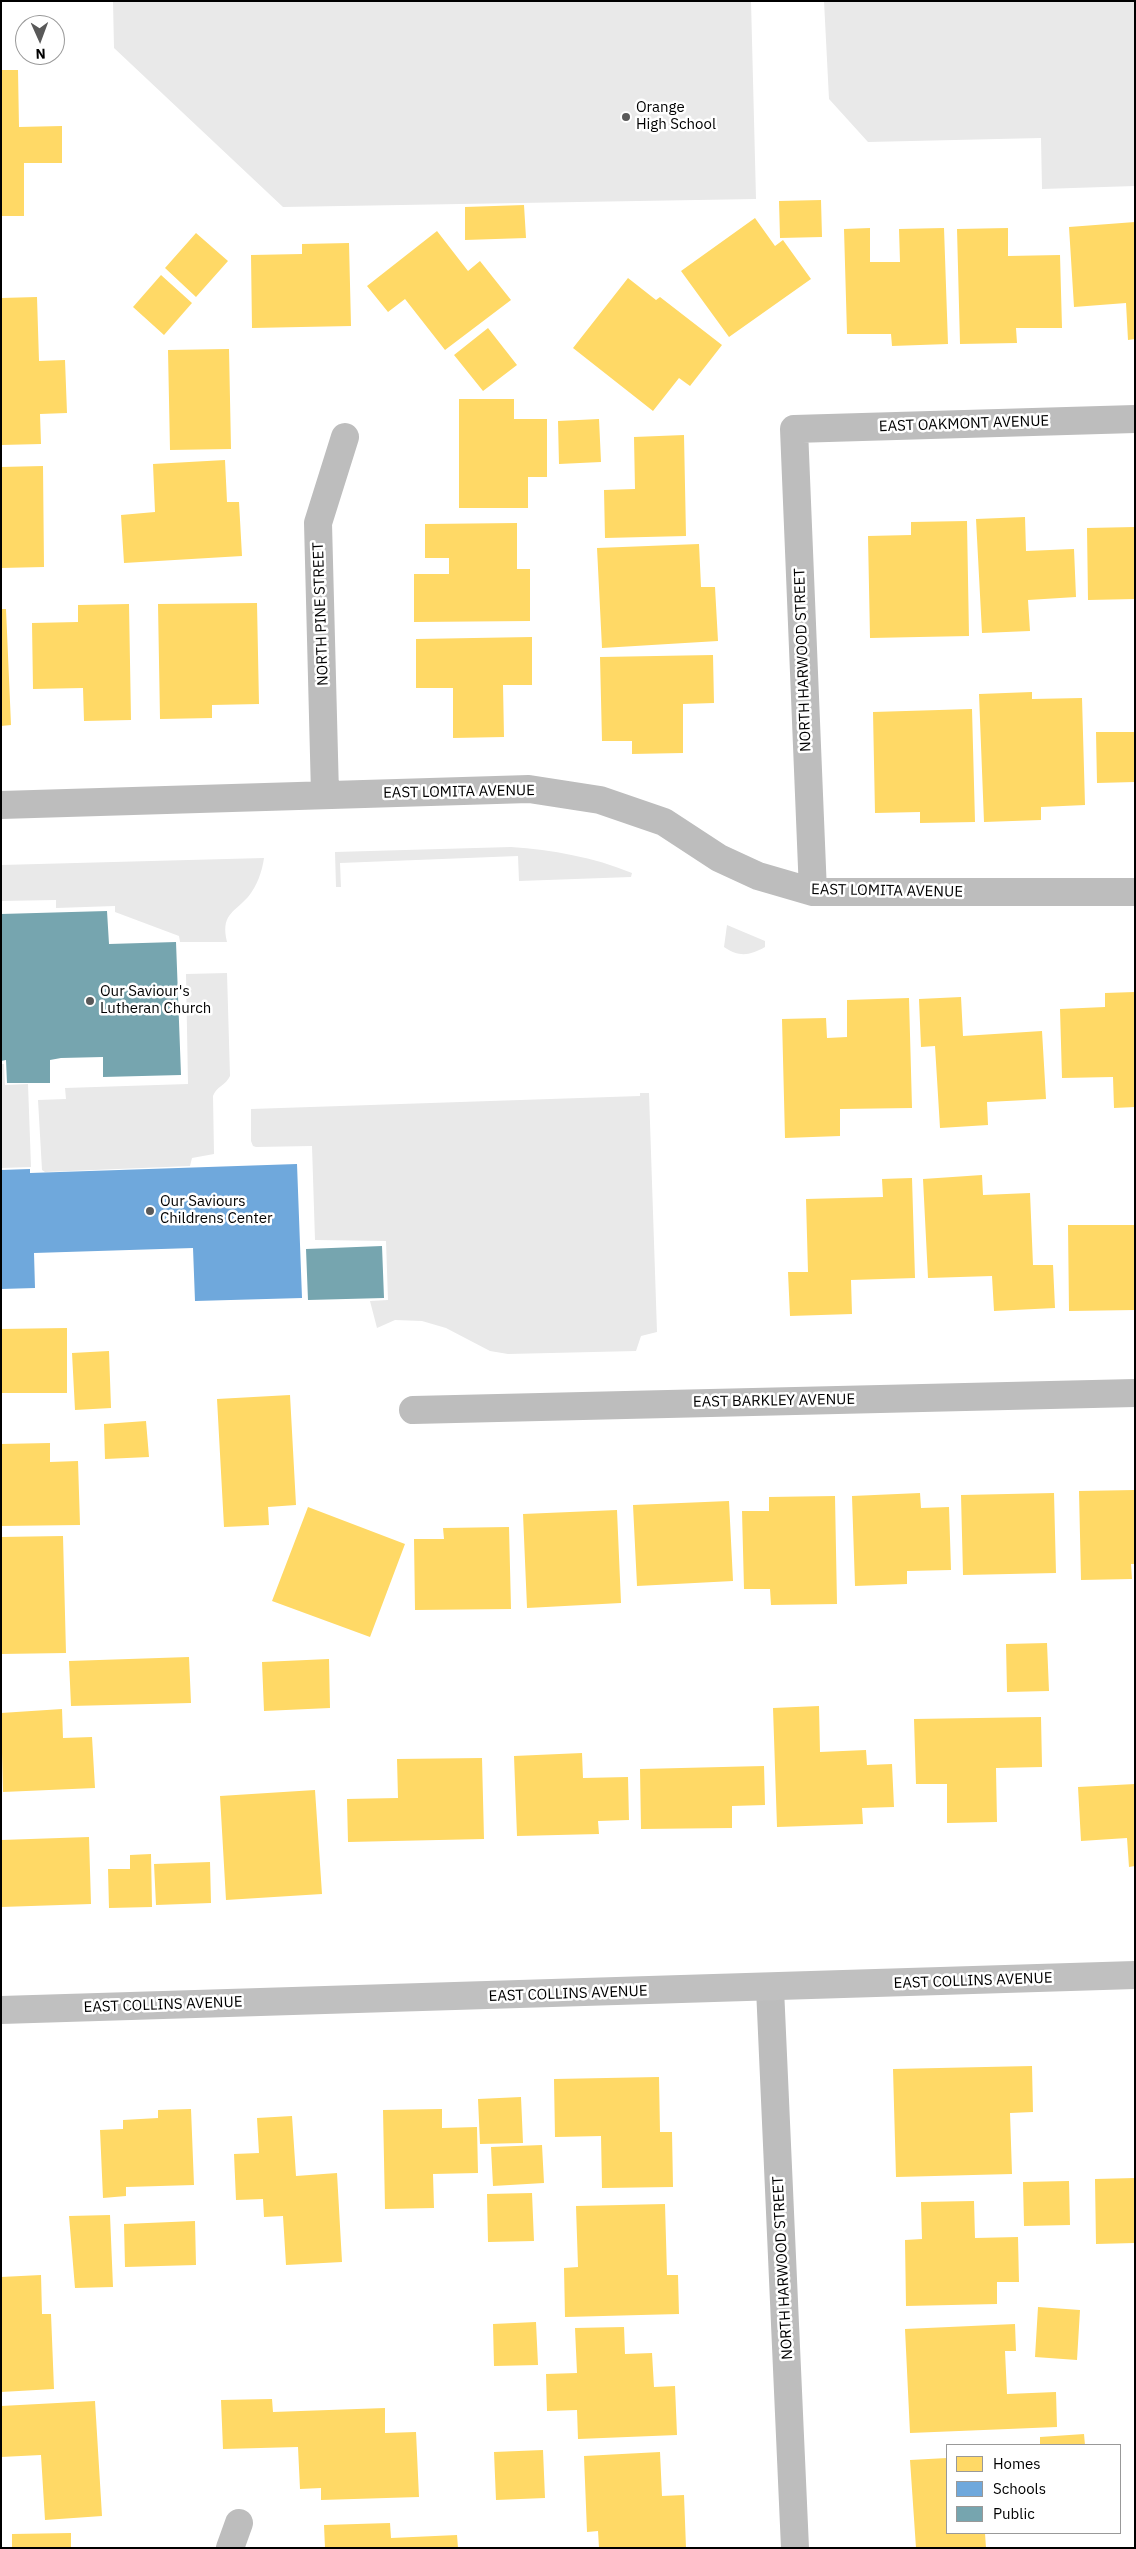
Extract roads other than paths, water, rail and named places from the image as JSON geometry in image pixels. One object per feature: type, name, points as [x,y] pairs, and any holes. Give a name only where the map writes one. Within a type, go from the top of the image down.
[{"type":"street","name":"EAST OAKMONT AVENUE","points":[[794,429],[1135,419]]},
{"type":"street","name":"NORTH HARWOOD STREET","points":[[794,429],[813,892]]},
{"type":"street","name":"NORTH PINE STREET","points":[[326,794],[318,523],[344,437]]},
{"type":"street","name":"EAST LOMITA AVENUE","points":[[1,805],[529,789],[600,800],[664,822],[719,858],[758,876],[813,892],[1135,892]]},
{"type":"street","name":"EAST BARKLEY AVENUE","points":[[413,1410],[1135,1394]]},
{"type":"street","name":"EAST COLLINS AVENUE","points":[[1,2010],[770,1988],[1135,1975]]},
{"type":"street","name":"NORTH HARWOOD STREET","points":[[770,1988],[795,2548]]},
{"type":"place","name":"Orange High School","points":[[626,117]]},
{"type":"place","name":"Our Saviour's Lutheran Church","points":[[90,1001]]},
{"type":"place","name":"Our Saviours Childrens Center","points":[[150,1211]]}]
